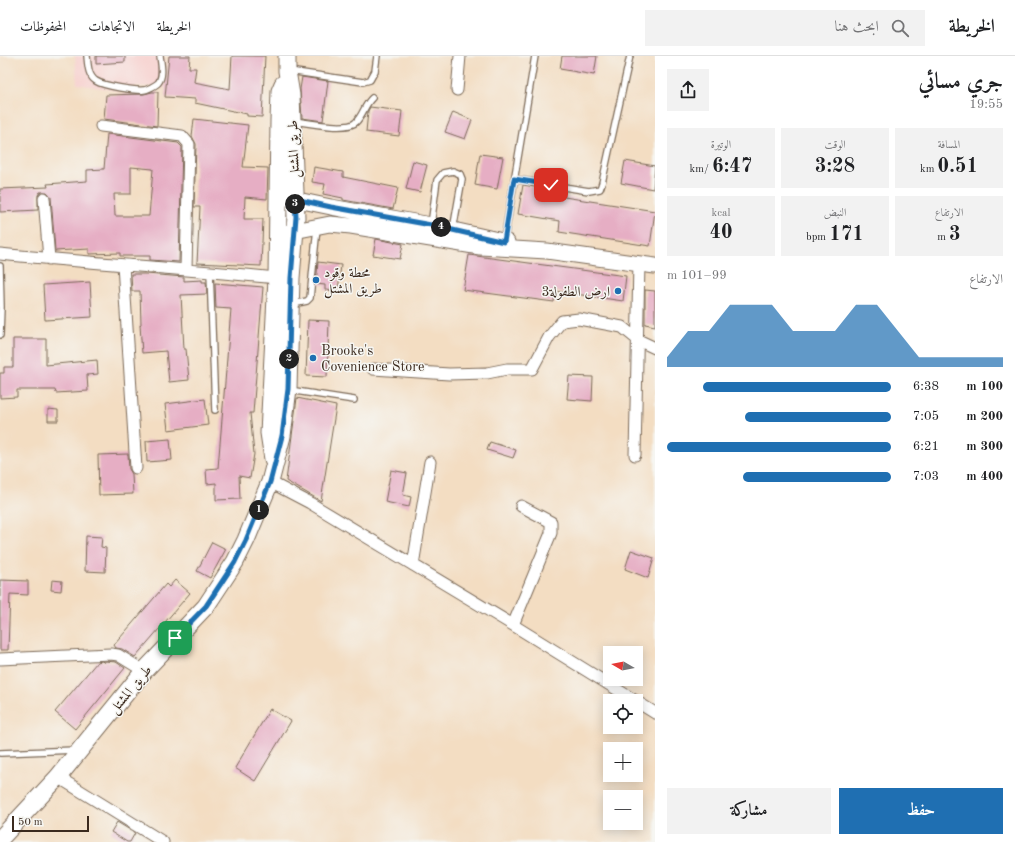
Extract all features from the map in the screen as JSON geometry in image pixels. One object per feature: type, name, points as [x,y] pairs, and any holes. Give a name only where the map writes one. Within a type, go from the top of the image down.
[{"type":"main road","name":"طريق المشتل","points":[[272,474],[269,434],[277,278],[286,232],[296,217],[291,95],[287,63]]},
{"type":"main road","name":"طريق المشتل","points":[[0,838],[58,777],[144,671],[206,606],[235,562],[246,540],[272,474],[282,436],[288,389],[290,305],[286,232],[278,196],[280,91],[287,63]]},
{"type":"main road","points":[[278,196],[431,225],[546,251]]},
{"type":"main road","points":[[286,232],[330,224],[351,226],[480,247],[546,251],[655,266]]},
{"type":"street","points":[[457,90],[460,56]]},
{"type":"street","points":[[101,126],[182,136],[187,140],[189,144],[186,269]]},
{"type":"street","points":[[44,198],[49,259]]},
{"type":"street","points":[[0,254],[277,278]]},
{"type":"street","points":[[635,456],[639,263]]},
{"type":"street","points":[[122,265],[136,468]]},
{"type":"street","points":[[373,369],[449,374],[487,373],[507,369],[532,369],[549,337],[562,321],[579,319],[622,326],[638,340],[655,348]]},
{"type":"street","points":[[413,565],[430,462]]},
{"type":"street","points":[[272,474],[310,502],[655,713]]},
{"type":"street","points":[[513,625],[551,533],[552,527],[551,522],[521,506]]},
{"type":"street","points":[[0,659],[111,654],[118,655],[144,671]]},
{"type":"street","points":[[58,777],[163,842]]},
{"type":"lane","points":[[87,56],[89,71],[96,81],[116,87],[145,90],[157,83],[160,77],[162,68],[160,56]]},
{"type":"lane","points":[[287,63],[363,82],[370,80],[375,71],[378,56]]},
{"type":"lane","points":[[504,242],[535,56]]},
{"type":"lane","points":[[514,179],[589,191],[600,189],[630,56]]},
{"type":"lane","points":[[292,121],[318,125],[351,126],[356,122],[372,98]]},
{"type":"lane","points":[[431,225],[437,180],[443,173],[453,171],[460,174],[462,179],[453,230]]},
{"type":"lane","points":[[290,305],[307,301],[310,298],[317,226]]},
{"type":"lane","points":[[0,266],[0,335]]},
{"type":"lane","points":[[210,271],[215,410]]},
{"type":"lane","points":[[288,389],[354,400]]},
{"type":"lane","points":[[0,753],[80,750]]},
{"type":"shaded area","points":[[75,56],[164,56],[166,88],[136,86],[129,93],[77,84]]},
{"type":"building","points":[[96,56],[125,56],[125,62],[96,64]]},
{"type":"building","points":[[169,56],[190,56],[189,68],[196,68],[194,82],[230,89],[232,56],[265,56],[262,117],[247,116],[247,114],[195,103],[195,99],[165,97]]},
{"type":"building","points":[[562,56],[597,56],[594,75],[560,69]]},
{"type":"building","points":[[302,77],[328,81],[323,121],[302,118],[300,89]]},
{"type":"building","points":[[158,92],[157,126],[104,119],[106,95],[144,94]]},
{"type":"building","points":[[370,107],[402,111],[399,136],[366,132],[368,111]]},
{"type":"building","points":[[453,112],[472,120],[465,139],[445,132]]},
{"type":"building","points":[[194,119],[248,125],[243,167],[268,168],[267,199],[245,197],[244,219],[263,219],[261,266],[197,263],[200,207],[194,207],[196,144],[192,136]]},
{"type":"building","points":[[107,134],[178,143],[182,147],[179,262],[150,260],[150,256],[120,256],[120,253],[89,254],[89,249],[55,251],[51,197],[47,192],[40,192],[38,195],[38,210],[0,212],[0,189],[48,187],[47,184],[87,181],[87,170],[104,169]],"holes":[[[131,167],[153,169],[149,216],[115,216],[114,194],[131,194]]]},
{"type":"building","points":[[480,154],[503,157],[497,189],[475,185]]},
{"type":"building","points":[[413,161],[427,165],[420,192],[406,189]]},
{"type":"building","points":[[625,161],[655,166],[653,189],[621,183]]},
{"type":"building","points":[[314,167],[343,172],[343,177],[398,188],[393,209],[343,200],[343,198],[323,194],[325,184],[312,182]]},
{"type":"building","points":[[523,185],[565,192],[564,197],[655,211],[650,246],[559,232],[560,221],[518,214]]},
{"type":"building","points":[[376,239],[403,244],[400,259],[373,255]]},
{"type":"building","points":[[469,255],[626,276],[623,301],[555,291],[554,302],[463,290]]},
{"type":"building","points":[[318,262],[341,265],[338,291],[325,290],[325,285],[316,284]]},
{"type":"building","points":[[131,274],[184,277],[184,281],[202,280],[202,282],[206,282],[207,294],[181,295],[184,349],[186,349],[189,380],[169,382],[166,351],[142,353],[140,291],[132,291]]},
{"type":"building","points":[[90,282],[92,317],[45,320],[43,285]]},
{"type":"building","points":[[215,283],[263,287],[253,413],[250,413],[254,454],[250,478],[239,476],[240,499],[216,500],[216,483],[207,484],[206,469],[218,468],[231,309],[216,308]]},
{"type":"building","points":[[645,290],[655,291],[655,326],[645,324]]},
{"type":"building","points":[[308,320],[329,321],[327,377],[306,376]]},
{"type":"building","points":[[13,339],[46,339],[46,365],[97,360],[98,374],[87,375],[88,391],[56,393],[55,390],[17,390],[17,397],[0,398],[0,373],[4,373],[4,367],[13,367]]},
{"type":"building","points":[[569,376],[593,377],[592,401],[567,399]]},
{"type":"building","points":[[297,398],[336,406],[321,501],[286,481]]},
{"type":"building","points":[[205,399],[208,425],[168,430],[165,404]]},
{"type":"building","points":[[48,409],[58,410],[58,421],[48,421]]},
{"type":"building","points":[[170,439],[172,460],[147,462],[146,441]]},
{"type":"building","points":[[490,442],[516,450],[513,458],[487,450]]},
{"type":"building","points":[[128,454],[129,469],[132,474],[133,494],[99,495],[98,455]]},
{"type":"building","points":[[391,470],[407,473],[403,495],[411,497],[409,507],[385,502]]},
{"type":"building","points":[[86,536],[102,537],[101,547],[106,548],[105,572],[85,571]]},
{"type":"building","points":[[212,542],[226,549],[210,578],[197,571]]},
{"type":"building","points":[[631,550],[654,558],[648,578],[625,569]]},
{"type":"building","points":[[0,580],[28,581],[28,595],[10,594],[8,650],[0,650]]},
{"type":"building","points":[[52,580],[62,581],[61,591],[51,590]]},
{"type":"building","points":[[175,580],[190,593],[135,657],[122,649],[116,648],[114,645],[166,584],[169,587]]},
{"type":"building","points":[[102,661],[104,663],[105,661],[116,662],[125,668],[75,729],[55,712],[97,662]]},
{"type":"building","points":[[270,709],[291,721],[255,781],[235,768]]},
{"type":"building","points":[[117,822],[135,833],[130,842],[127,842],[111,832]]},
{"type":"place","name":"محطة وقود طريق المشتل","points":[[316,280]]},
{"type":"place","name":"ارض الطفولة3","points":[[618,291]]},
{"type":"place","name":"Brooke's Covenience Store","points":[[313,358]]},
{"type":"route","points":[[175,638],[206,606],[235,562],[246,540],[270,482],[282,436],[288,389],[291,278],[296,217],[295,199],[431,225],[504,242],[514,179],[551,185]]}]
